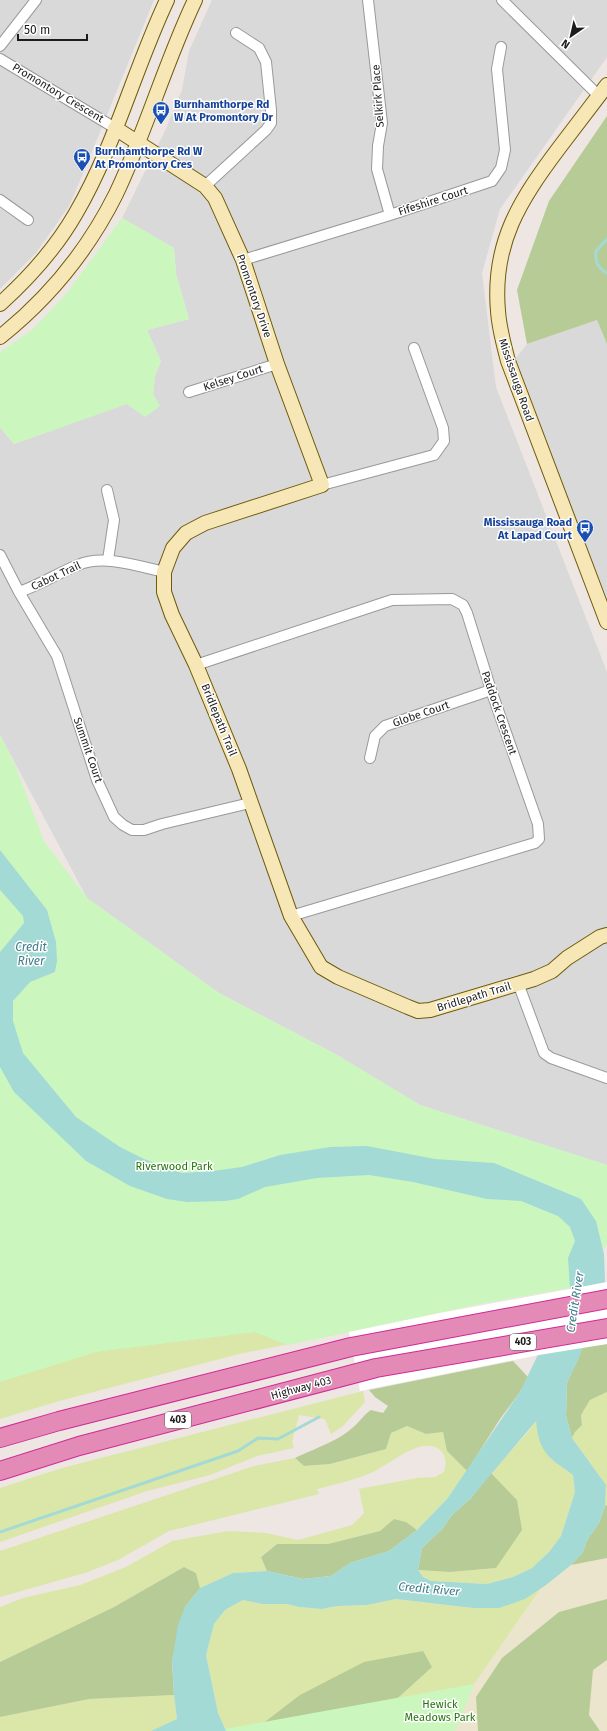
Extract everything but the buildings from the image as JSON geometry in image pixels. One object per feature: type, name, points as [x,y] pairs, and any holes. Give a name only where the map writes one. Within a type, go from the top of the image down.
[{"type":"highway","name":"403","points":[[0,1438],[59,1421],[351,1347],[607,1299]]},
{"type":"highway","name":"Highway 403","points":[[0,1471],[79,1446],[376,1368],[607,1328]]},
{"type":"street","points":[[0,46],[36,0]]},
{"type":"street","points":[[0,304],[37,267],[67,228],[95,176],[167,0]]},
{"type":"street","points":[[0,337],[38,304],[74,263],[115,195],[138,143],[175,46],[196,0]]},
{"type":"street","name":"Selkirk Place","points":[[368,0],[382,123],[378,146],[377,169],[390,215]]},
{"type":"street","points":[[502,0],[603,90]]},
{"type":"street","points":[[205,186],[266,130],[271,123],[266,62],[259,48],[236,33]]},
{"type":"street","name":"Fifeshire Court","points":[[242,260],[390,215],[492,181],[501,168],[505,150],[497,68],[501,47]]},
{"type":"street","name":"Promontory Crescent","points":[[0,59],[115,128]]},
{"type":"street","name":"Mississauga Road","points":[[603,90],[544,168],[516,212],[504,242],[499,263],[497,310],[508,361],[607,622]]},
{"type":"street","name":"Promontory Drive","points":[[115,128],[205,186],[221,208],[242,260],[277,364],[322,485]]},
{"type":"street","points":[[0,200],[28,220]]},
{"type":"street","name":"Bridlepath Trail","points":[[414,348],[443,428],[444,441],[434,455],[322,485],[205,523],[186,533],[173,548],[164,572],[164,592],[172,615],[196,665],[292,916],[321,967],[338,977],[418,1010],[430,1010],[534,979],[552,971],[567,958],[600,937],[607,935]]},
{"type":"street","name":"Kelsey Court","points":[[189,392],[277,364]]},
{"type":"street","points":[[107,490],[114,520],[108,560]]},
{"type":"street","name":"Summit Court","points":[[0,555],[19,592],[57,656],[97,780],[114,817],[123,825],[132,830],[144,830],[162,824],[250,803]]},
{"type":"street","name":"Cabot Trail","points":[[19,592],[37,586],[80,564],[108,560],[164,572]]},
{"type":"street","name":"Paddock Crescent","points":[[196,665],[386,601],[408,599],[452,599],[463,605],[467,613],[491,690],[538,824],[539,839],[535,843],[292,916]]},
{"type":"street","name":"Globe Court","points":[[370,758],[375,736],[385,726],[491,690]]},
{"type":"street","points":[[518,983],[544,1053],[552,1058],[607,1078]]},
{"type":"shaded area","points":[[0,0],[154,0],[69,206],[36,253],[0,289]]},
{"type":"shaded area","points":[[212,0],[607,0],[607,57],[500,209],[482,273],[496,387],[607,672],[607,1165],[420,1105],[337,1055],[219,993],[87,898],[0,735],[0,427],[14,444],[153,394],[155,376],[161,361],[147,330],[189,319],[176,274],[174,248],[122,218],[164,133],[182,90],[189,51]]},
{"type":"shaded area","points":[[597,320],[607,344],[607,598],[512,363],[527,344]]},
{"type":"shaded area","points":[[607,1558],[607,1731],[455,1731],[474,1684],[541,1588],[571,1565]]},
{"type":"green space","points":[[607,116],[607,344],[597,320],[527,344],[517,290],[549,201]]},
{"type":"green space","points":[[122,218],[174,248],[176,274],[189,319],[147,330],[161,361],[155,376],[153,394],[160,406],[145,417],[127,404],[14,444],[0,427],[0,352],[32,330],[66,294]]},
{"type":"green space","name":"Riverwood Park","points":[[0,735],[15,765],[44,841],[87,898],[219,993],[337,1055],[420,1105],[607,1165],[607,1245],[570,1288],[485,1303],[287,1345],[255,1332],[96,1352],[0,1382]]},
{"type":"green space","points":[[136,1324],[349,1332],[239,1354],[59,1401],[0,1419],[0,1361]]},
{"type":"green space","points":[[607,1344],[607,1392],[590,1400],[581,1415],[582,1425],[575,1432],[572,1438],[566,1416],[567,1383],[583,1347]]},
{"type":"green space","points":[[513,1361],[528,1377],[520,1392],[500,1419],[467,1471],[447,1451],[443,1432],[426,1434],[407,1426],[391,1433],[386,1449],[330,1464],[304,1466],[295,1458],[346,1433],[371,1410],[383,1413],[388,1406],[375,1397],[369,1390]]},
{"type":"green space","points":[[363,1391],[365,1402],[342,1427],[331,1434],[325,1419],[299,1415],[292,1442],[294,1448],[257,1456],[210,1475],[147,1491],[0,1542],[0,1488],[62,1468]]},
{"type":"green space","points":[[607,1392],[607,1505],[605,1506],[606,1485],[572,1438],[575,1432],[582,1425],[581,1415],[590,1400]]},
{"type":"green space","points":[[536,1420],[537,1431],[547,1453],[558,1464],[573,1475],[575,1492],[561,1536],[549,1552],[532,1568],[513,1577],[487,1584],[431,1581],[423,1577],[418,1570],[450,1572],[496,1568],[517,1500],[491,1473],[528,1432]]},
{"type":"green space","points":[[407,1426],[426,1434],[443,1432],[447,1451],[467,1471],[447,1499],[417,1530],[406,1522],[394,1519],[380,1531],[328,1544],[277,1544],[261,1556],[267,1571],[233,1573],[200,1588],[196,1573],[184,1567],[114,1607],[0,1662],[0,1607],[23,1598],[80,1585],[126,1567],[172,1541],[228,1531],[266,1533],[298,1540],[352,1525],[364,1513],[359,1489],[417,1478],[435,1477],[444,1472],[445,1457],[440,1450],[433,1446],[415,1448],[366,1475],[346,1482],[317,1489],[319,1494],[169,1531],[118,1560],[85,1573],[0,1597],[0,1551],[254,1466],[295,1458],[304,1466],[330,1464],[386,1449],[391,1433]]},
{"type":"green space","points":[[491,1473],[517,1500],[522,1530],[496,1568],[450,1572],[418,1570],[422,1548],[443,1528],[452,1515],[471,1498]]},
{"type":"green space","points":[[607,1505],[607,1558],[571,1565],[583,1552],[587,1540],[599,1523],[605,1506]]},
{"type":"green space","points":[[394,1519],[406,1522],[417,1530],[389,1551],[350,1563],[331,1576],[303,1579],[267,1571],[261,1557],[277,1544],[328,1544],[380,1531]]},
{"type":"green space","points":[[184,1567],[196,1573],[200,1588],[185,1607],[172,1661],[174,1695],[89,1699],[0,1717],[0,1662],[114,1607]]},
{"type":"green space","points":[[541,1588],[474,1684],[455,1731],[226,1731],[218,1713],[206,1655],[214,1624],[225,1610],[243,1600],[262,1604],[287,1604],[299,1607],[322,1609],[337,1606],[367,1605],[396,1599],[473,1608],[525,1599]]},
{"type":"green space","points":[[607,1599],[607,1660],[593,1670],[589,1715],[600,1731],[478,1731],[476,1697],[502,1658],[559,1612]]},
{"type":"green space","points":[[423,1651],[432,1667],[379,1715],[253,1731],[300,1695],[364,1662]]},
{"type":"green space","name":"Hewick Meadows Park","points":[[474,1684],[455,1731],[214,1731]]},
{"type":"green space","points":[[174,1695],[177,1720],[151,1731],[0,1731],[0,1717],[89,1699]]},
{"type":"water","name":"Credit River","points":[[0,850],[47,910],[56,942],[57,961],[55,972],[30,982],[13,1001],[13,1021],[23,1053],[76,1117],[120,1147],[144,1159],[182,1173],[242,1167],[280,1155],[330,1147],[367,1146],[435,1159],[494,1163],[581,1199],[596,1221],[604,1254],[605,1282],[579,1358],[567,1383],[566,1416],[572,1438],[606,1485],[605,1506],[599,1523],[587,1540],[583,1552],[571,1565],[546,1585],[525,1599],[499,1608],[473,1608],[396,1599],[367,1605],[337,1606],[322,1609],[299,1607],[287,1604],[262,1604],[243,1600],[225,1610],[214,1624],[206,1655],[218,1713],[226,1731],[151,1731],[177,1719],[172,1661],[178,1625],[185,1607],[200,1588],[233,1573],[267,1571],[303,1579],[331,1576],[350,1563],[389,1551],[417,1530],[447,1499],[520,1392],[570,1288],[568,1258],[575,1241],[570,1227],[558,1216],[521,1201],[487,1199],[413,1182],[369,1175],[317,1178],[265,1187],[238,1199],[225,1201],[187,1202],[167,1199],[130,1186],[86,1161],[14,1092],[0,1067],[0,952],[24,923],[23,916],[0,890]],"holes":[[[536,1421],[537,1432],[542,1447],[546,1453],[573,1475],[575,1492],[561,1536],[549,1552],[532,1568],[513,1577],[487,1584],[431,1581],[423,1577],[418,1570],[422,1548],[443,1528],[452,1515],[471,1498]]]},
{"type":"pier","points":[[607,1282],[607,1344],[539,1355],[360,1391],[349,1332],[440,1313]]},
{"type":"waterway","points":[[607,239],[596,251],[596,261],[601,269],[607,273]]},
{"type":"waterway","points":[[0,1532],[238,1451],[258,1438],[278,1439],[319,1417]]},
{"type":"place","name":"Burnhamthorpe Rd W At Promontory Dr","points":[[161,125]]},
{"type":"place","name":"Burnhamthorpe Rd W At Promontory Cres","points":[[82,172]]},
{"type":"place","name":"Mississauga Road At Lapad Court","points":[[585,543]]}]
